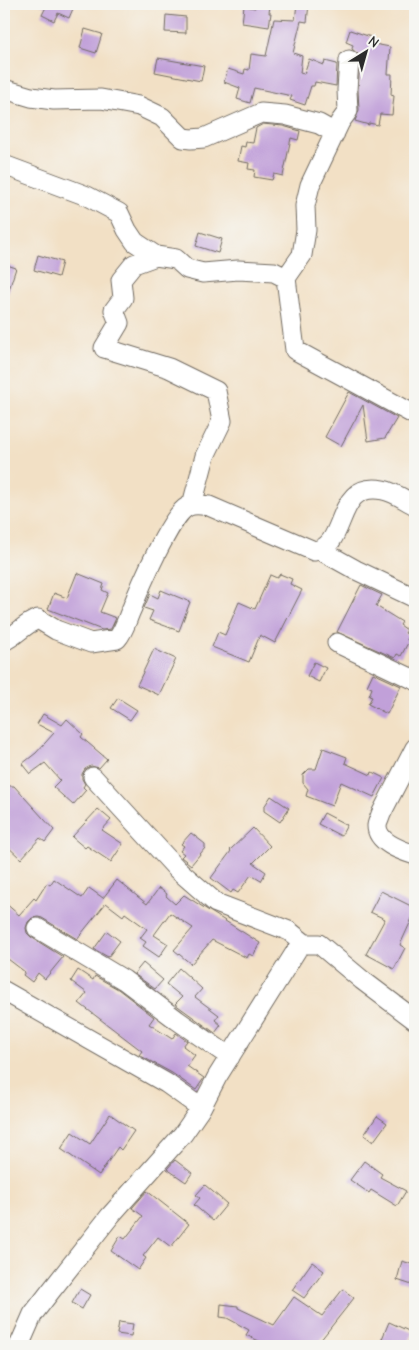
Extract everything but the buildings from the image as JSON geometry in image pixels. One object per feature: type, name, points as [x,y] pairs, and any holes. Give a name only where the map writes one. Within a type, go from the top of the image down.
[{"type":"street","points":[[349,60],[348,111],[335,133],[310,185],[305,206],[306,230],[302,255],[286,278],[295,350],[415,415]]},
{"type":"street","points":[[4,89],[31,97],[54,100],[101,99],[139,106],[162,117],[183,138],[204,138],[261,113],[302,119],[319,124],[335,133]]},
{"type":"street","points":[[4,165],[87,196],[119,213],[126,230],[135,242],[156,256],[176,259],[187,269],[203,273],[238,270],[274,272],[286,278]]},
{"type":"street","points":[[156,256],[134,264],[121,280],[123,298],[114,310],[119,323],[104,348],[169,368],[216,391],[222,422],[205,456],[192,505]]},
{"type":"street","points":[[4,641],[29,622],[38,619],[56,630],[91,643],[117,638],[126,626],[132,606],[164,538],[183,509],[192,505],[209,506],[314,551],[320,550],[329,542],[335,534],[346,508],[355,495],[366,489],[384,490],[415,505]]},
{"type":"street","points":[[320,550],[356,570],[415,598]]},
{"type":"street","points":[[337,643],[415,680]]},
{"type":"street","points":[[415,748],[381,814],[377,826],[379,836],[388,843],[415,855]]},
{"type":"street","points":[[93,777],[177,869],[216,903],[289,931],[305,944]]},
{"type":"street","points":[[37,928],[124,980],[230,1057]]},
{"type":"street","points":[[19,1346],[33,1314],[50,1292],[110,1216],[183,1134],[201,1108],[290,958],[298,948],[305,944],[319,944],[362,980],[415,1020]]},
{"type":"street","points":[[4,991],[166,1083],[201,1108]]}]
